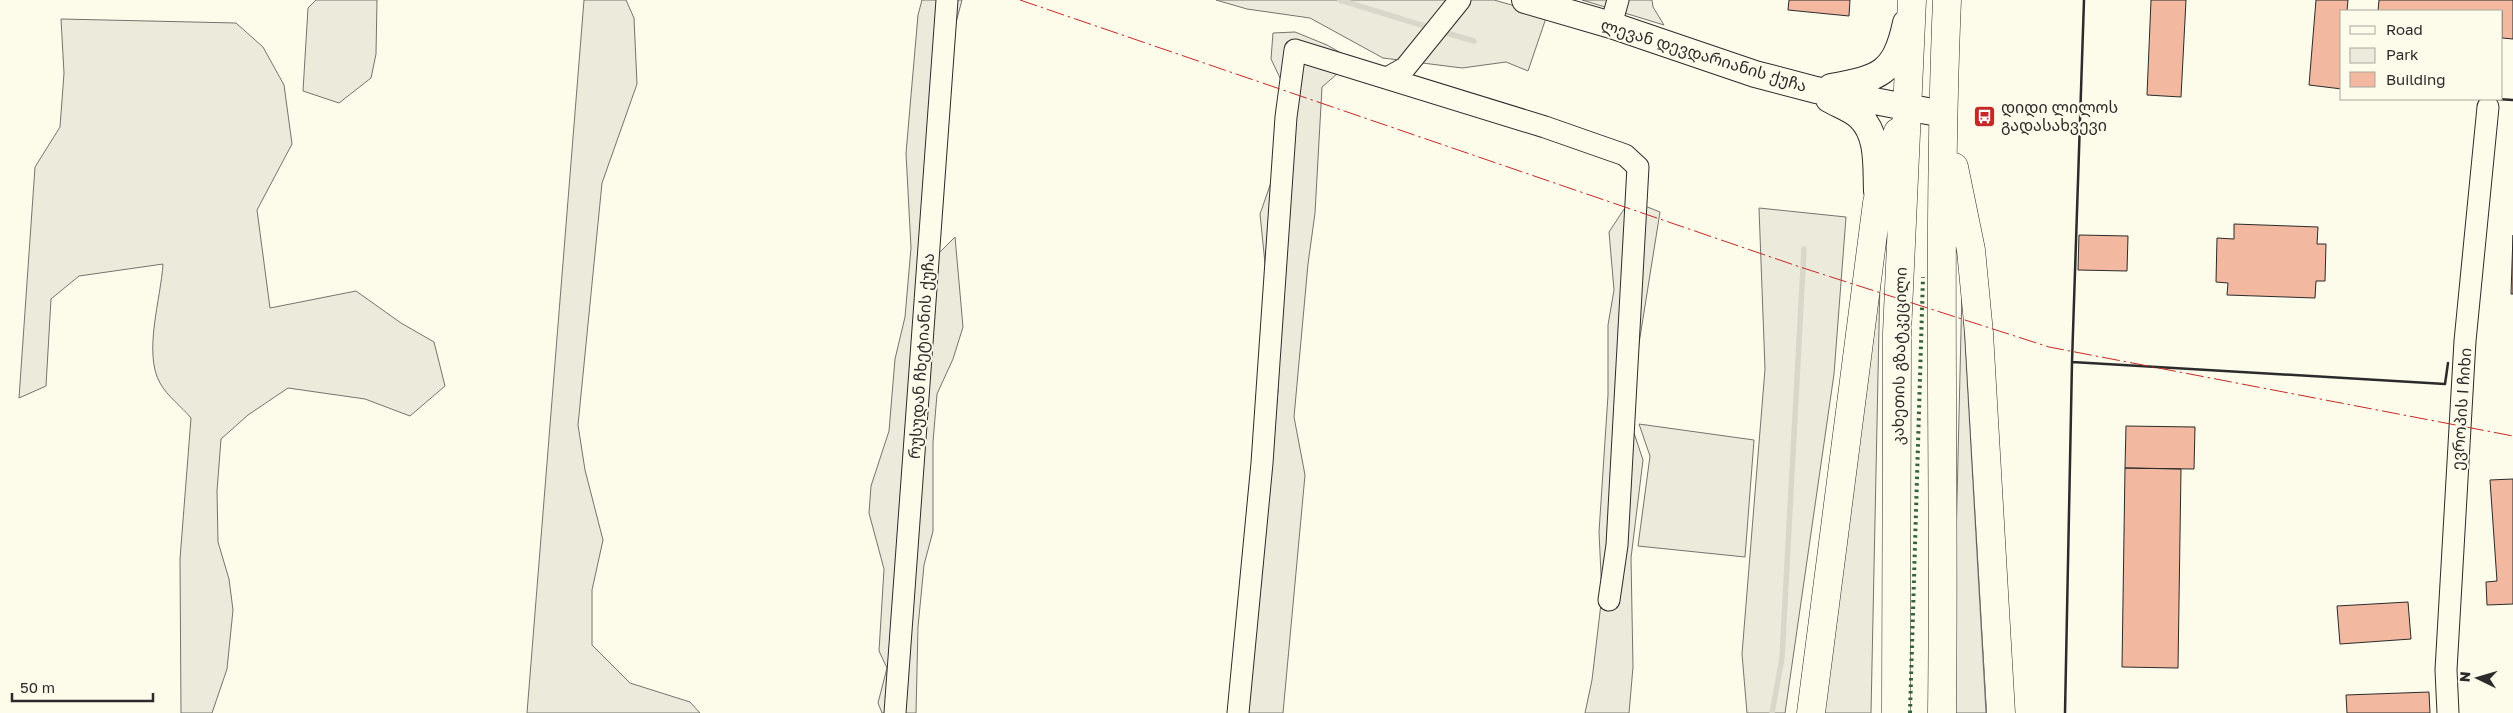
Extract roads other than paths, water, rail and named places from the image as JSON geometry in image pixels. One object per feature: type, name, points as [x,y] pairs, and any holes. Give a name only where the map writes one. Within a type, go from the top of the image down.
[{"type":"highway","name":"კახეთის გზატკეცილი","points":[[1896,713],[1897,333],[1912,0]]},
{"type":"highway","points":[[1942,713],[1943,114],[1947,0]]},
{"type":"highway","points":[[1811,713],[1877,202],[1885,169],[1908,107]]},
{"type":"highway","points":[[1943,114],[1971,250],[1979,333],[2001,713]]},
{"type":"main road","name":"ლევან დევდარიანის ქუჩა","points":[[1525,0],[1611,25],[1755,74],[1816,90],[1943,114]]},
{"type":"main road","points":[[1816,90],[1863,82],[1885,71],[1902,43],[1912,0]]},
{"type":"main road","points":[[1816,90],[1859,116],[1871,133],[1875,152],[1877,202]]},
{"type":"street","name":"რუსუდან ჩხეტიანის ქუჩა","points":[[895,713],[947,0]]},
{"type":"street","points":[[1387,78],[1405,68],[1460,0]]},
{"type":"street","points":[[1611,25],[1618,0]]},
{"type":"street","points":[[1238,713],[1262,463],[1286,117],[1295,50],[1546,127],[1625,155],[1638,167],[1617,545],[1609,600]]},
{"type":"street","name":"ევროპის I ჩიხი","points":[[2448,713],[2446,670],[2465,341],[2488,106]]},
{"type":"waterway","points":[[1340,0],[1431,28]]},
{"type":"waterway","points":[[1440,31],[1474,41]]},
{"type":"waterway","points":[[1772,713],[1782,658],[1804,249]]},
{"type":"place","name":"დიდი ლილოს გადასახვევი","points":[[1985,116]]}]
